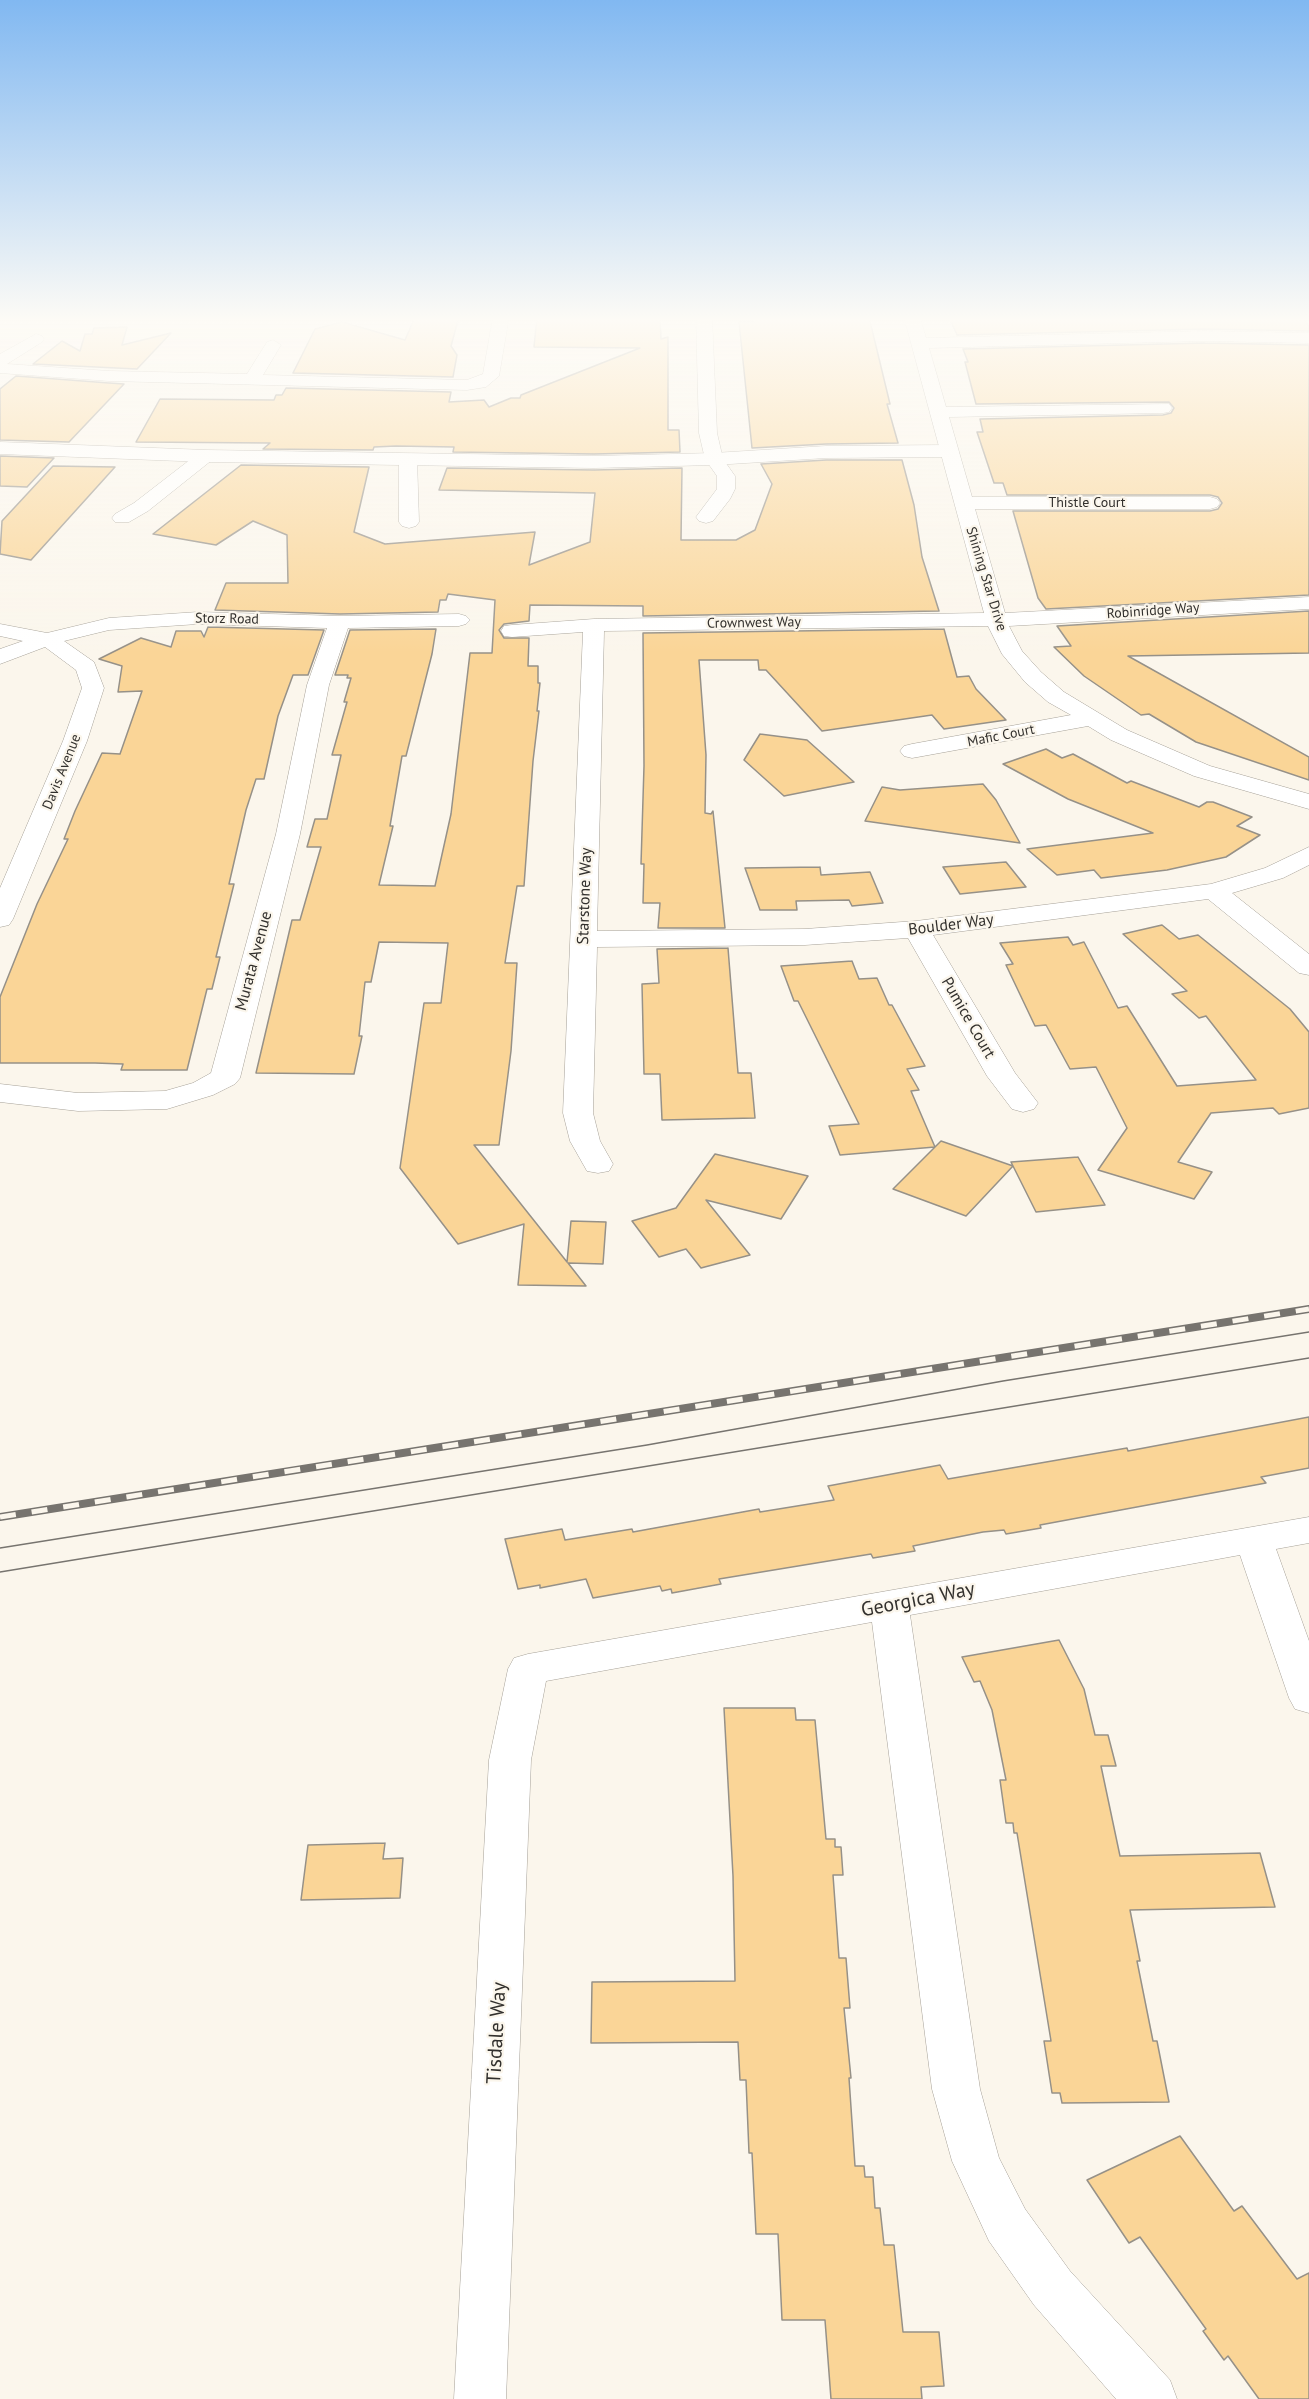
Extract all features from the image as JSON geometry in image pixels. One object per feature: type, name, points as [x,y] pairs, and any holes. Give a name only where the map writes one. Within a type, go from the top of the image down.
[{"type":"street","points":[[706,517],[726,489],[726,476],[714,459],[708,429]]},
{"type":"street","name":"Shining Star Drive","points":[[943,429],[996,619],[1013,654],[1033,677],[1056,697],[1089,719],[1158,754],[1202,771],[1309,802]]},
{"type":"street","points":[[0,448],[206,456],[594,462],[714,459],[826,452],[949,451]]},
{"type":"street","points":[[122,518],[141,507],[206,456]]},
{"type":"street","points":[[408,459],[409,522]]},
{"type":"street","name":"Thistle Court","points":[[964,503],[1210,503]]},
{"type":"street","name":"Robinridge Way","points":[[996,619],[1309,603]]},
{"type":"street","name":"Storz Road","points":[[0,657],[47,639],[109,624],[198,618],[340,622],[459,620]]},
{"type":"street","name":"Crownwest Way","points":[[512,631],[594,625],[996,619]]},
{"type":"street","name":"Murata Avenue","points":[[0,1093],[78,1102],[167,1100],[203,1089],[225,1078],[288,834],[318,685],[340,622]]},
{"type":"street","name":"Starstone Way","points":[[594,625],[578,1113],[585,1141],[598,1164]]},
{"type":"street","points":[[0,630],[47,639]]},
{"type":"street","name":"Davis Avenue","points":[[0,919],[75,741],[93,688],[86,667],[47,639]]},
{"type":"street","name":"Mafic Court","points":[[912,751],[1089,719]]},
{"type":"street","name":"Boulder Way","points":[[583,939],[805,937],[916,929],[1213,891],[1274,873],[1309,855]]},
{"type":"street","points":[[1213,891],[1309,967]]},
{"type":"street","name":"Pumice Court","points":[[916,929],[1002,1076],[1023,1103]]},
{"type":"street","name":"Georgica Way","points":[[528,1669],[1309,1530]]},
{"type":"street","points":[[1254,1540],[1309,1698]]},
{"type":"street","points":[[889,1606],[956,2089],[976,2160],[1007,2225],[1046,2279],[1151,2399]]},
{"type":"street","name":"Tisdale Way","points":[[480,2399],[510,1760],[528,1669]]},
{"type":"building","points":[[0,429],[81,429],[69,442],[0,440]]},
{"type":"building","points":[[143,429],[668,429],[679,430],[680,452],[594,454],[453,452],[454,447],[396,446],[374,447],[373,450],[263,449],[270,443],[136,442]]},
{"type":"building","points":[[750,429],[894,429],[898,443],[826,444],[752,448]]},
{"type":"building","points":[[982,429],[1309,429],[1309,595],[1046,609],[1038,598],[1013,511],[1210,511],[1218,509],[1222,503],[1218,497],[1210,495],[1007,495],[1003,483],[994,483],[977,432],[983,432]]},
{"type":"building","points":[[0,456],[54,458],[27,487],[0,486]]},
{"type":"building","points":[[826,460],[902,460],[914,505],[922,557],[939,611],[643,616],[643,606],[530,605],[529,621],[504,624],[499,630],[504,638],[529,638],[528,666],[538,666],[538,683],[540,683],[537,711],[539,711],[524,886],[517,886],[505,963],[517,963],[511,1051],[499,1145],[474,1145],[567,1262],[571,1221],[606,1222],[603,1264],[568,1263],[586,1286],[518,1285],[524,1224],[458,1244],[400,1168],[424,1003],[441,1003],[448,943],[379,942],[371,982],[365,982],[359,1036],[362,1036],[354,1074],[256,1073],[292,920],[300,920],[321,847],[307,847],[315,819],[327,819],[341,755],[332,755],[347,702],[344,702],[351,678],[347,678],[348,675],[335,675],[350,630],[436,629],[432,654],[406,756],[402,756],[390,826],[393,826],[379,885],[435,886],[451,814],[470,653],[492,653],[495,600],[448,594],[446,600],[440,600],[438,612],[340,614],[215,610],[226,583],[288,583],[287,535],[253,521],[216,545],[153,534],[241,465],[369,467],[354,532],[385,544],[535,532],[529,565],[590,542],[595,493],[439,490],[447,468],[594,470],[682,468],[681,540],[736,540],[755,530],[772,484],[761,464]]},
{"type":"building","points":[[53,466],[115,467],[31,560],[0,554],[2,521]]},
{"type":"building","points":[[1309,611],[1309,653],[1128,656],[1309,757],[1309,780],[1196,742],[1149,714],[1141,715],[1084,676],[1054,647],[1071,646],[1057,626]]},
{"type":"building","points":[[208,627],[324,630],[308,675],[293,675],[278,716],[264,779],[256,779],[246,810],[229,884],[234,884],[216,957],[220,957],[212,989],[207,989],[187,1070],[121,1070],[123,1064],[0,1063],[0,997],[37,904],[68,839],[64,839],[75,811],[102,753],[120,754],[142,691],[118,692],[122,666],[99,659],[141,638],[171,647],[176,631],[201,631],[204,637]]},
{"type":"building","points":[[944,629],[957,677],[969,676],[976,689],[1006,720],[944,729],[932,715],[822,731],[766,670],[759,670],[758,660],[699,660],[706,755],[705,813],[711,814],[713,811],[725,928],[658,928],[660,903],[643,903],[644,864],[641,864],[644,766],[643,633]]},
{"type":"building","points":[[760,734],[807,740],[854,782],[784,796],[744,760]]},
{"type":"building","points":[[1046,749],[1062,758],[1073,754],[1127,783],[1131,781],[1199,807],[1207,802],[1213,802],[1252,817],[1237,826],[1260,835],[1226,857],[1167,870],[1101,878],[1094,870],[1057,875],[1027,849],[1153,833],[1068,799],[1003,764]]},
{"type":"building","points":[[983,784],[996,800],[1020,843],[865,821],[882,787],[900,790]]},
{"type":"building","points":[[1006,862],[1026,887],[960,894],[943,867]]},
{"type":"building","points":[[820,867],[821,875],[870,872],[883,903],[852,906],[849,900],[796,901],[797,910],[760,910],[745,868]]},
{"type":"building","points":[[1162,925],[1179,939],[1198,935],[1290,1009],[1309,1032],[1309,1108],[1279,1114],[1273,1108],[1211,1113],[1178,1162],[1212,1172],[1194,1199],[1098,1170],[1127,1128],[1096,1067],[1070,1069],[1046,1025],[1035,1026],[1006,965],[1013,964],[1000,943],[1068,937],[1073,945],[1084,942],[1118,1008],[1127,1006],[1177,1086],[1256,1080],[1206,1016],[1199,1018],[1172,994],[1187,991],[1123,934]]},
{"type":"building","points":[[728,948],[738,1073],[751,1073],[755,1118],[662,1120],[660,1074],[644,1074],[642,984],[659,983],[657,949]]},
{"type":"building","points":[[852,961],[859,979],[877,978],[889,1005],[892,1005],[925,1066],[907,1069],[919,1090],[911,1091],[935,1147],[840,1155],[829,1126],[859,1124],[798,1001],[794,1001],[781,966]]},
{"type":"building","points":[[941,1141],[1013,1166],[966,1216],[893,1189]]},
{"type":"building","points":[[715,1154],[808,1176],[781,1219],[706,1200],[750,1255],[701,1268],[686,1249],[659,1257],[632,1221],[676,1208]]},
{"type":"building","points":[[1078,1157],[1105,1205],[1036,1212],[1011,1162]]},
{"type":"building","points":[[1309,1417],[1309,1468],[1261,1477],[1266,1483],[1040,1525],[1041,1528],[1006,1534],[1004,1530],[983,1532],[913,1546],[915,1551],[873,1558],[871,1554],[719,1579],[721,1584],[672,1593],[671,1589],[662,1591],[660,1586],[593,1598],[586,1579],[540,1588],[540,1585],[518,1589],[505,1539],[562,1529],[565,1540],[632,1529],[633,1532],[759,1509],[760,1512],[834,1500],[828,1486],[940,1465],[948,1479],[1127,1448],[1128,1451]]},
{"type":"building","points":[[1059,1640],[1084,1689],[1095,1735],[1108,1735],[1116,1766],[1101,1766],[1120,1856],[1260,1853],[1275,1907],[1130,1910],[1140,1961],[1137,1961],[1153,2041],[1157,2041],[1169,2102],[1062,2103],[1060,2093],[1052,2093],[1044,2041],[1051,2041],[1017,1833],[1014,1833],[1013,1823],[1006,1823],[1000,1780],[1006,1780],[992,1710],[980,1681],[974,1682],[962,1657]]},
{"type":"building","points":[[724,1708],[795,1708],[796,1720],[815,1720],[826,1839],[835,1839],[835,1847],[841,1847],[843,1875],[833,1875],[839,1958],[846,1958],[850,2008],[844,2008],[851,2078],[849,2078],[855,2166],[864,2166],[865,2177],[873,2177],[875,2208],[880,2208],[884,2245],[894,2245],[903,2332],[939,2332],[944,2386],[921,2387],[922,2399],[831,2399],[825,2320],[782,2320],[778,2234],[756,2234],[746,2080],[740,2080],[738,2042],[591,2043],[592,1982],[735,1981],[733,1876]]},
{"type":"building","points":[[385,1843],[383,1859],[403,1858],[400,1898],[301,1900],[308,1845]]},
{"type":"building","points":[[1180,2136],[1234,2211],[1242,2206],[1297,2279],[1309,2273],[1309,2399],[1259,2399],[1228,2356],[1224,2360],[1203,2331],[1206,2329],[1140,2237],[1129,2243],[1087,2180]]},
{"type":"tram line","points":[[0,1548],[647,1445],[1003,1381],[1309,1332]]},
{"type":"tram line","points":[[0,1572],[1309,1358]]},
{"type":"railway","points":[[0,1517],[1309,1309]]}]
